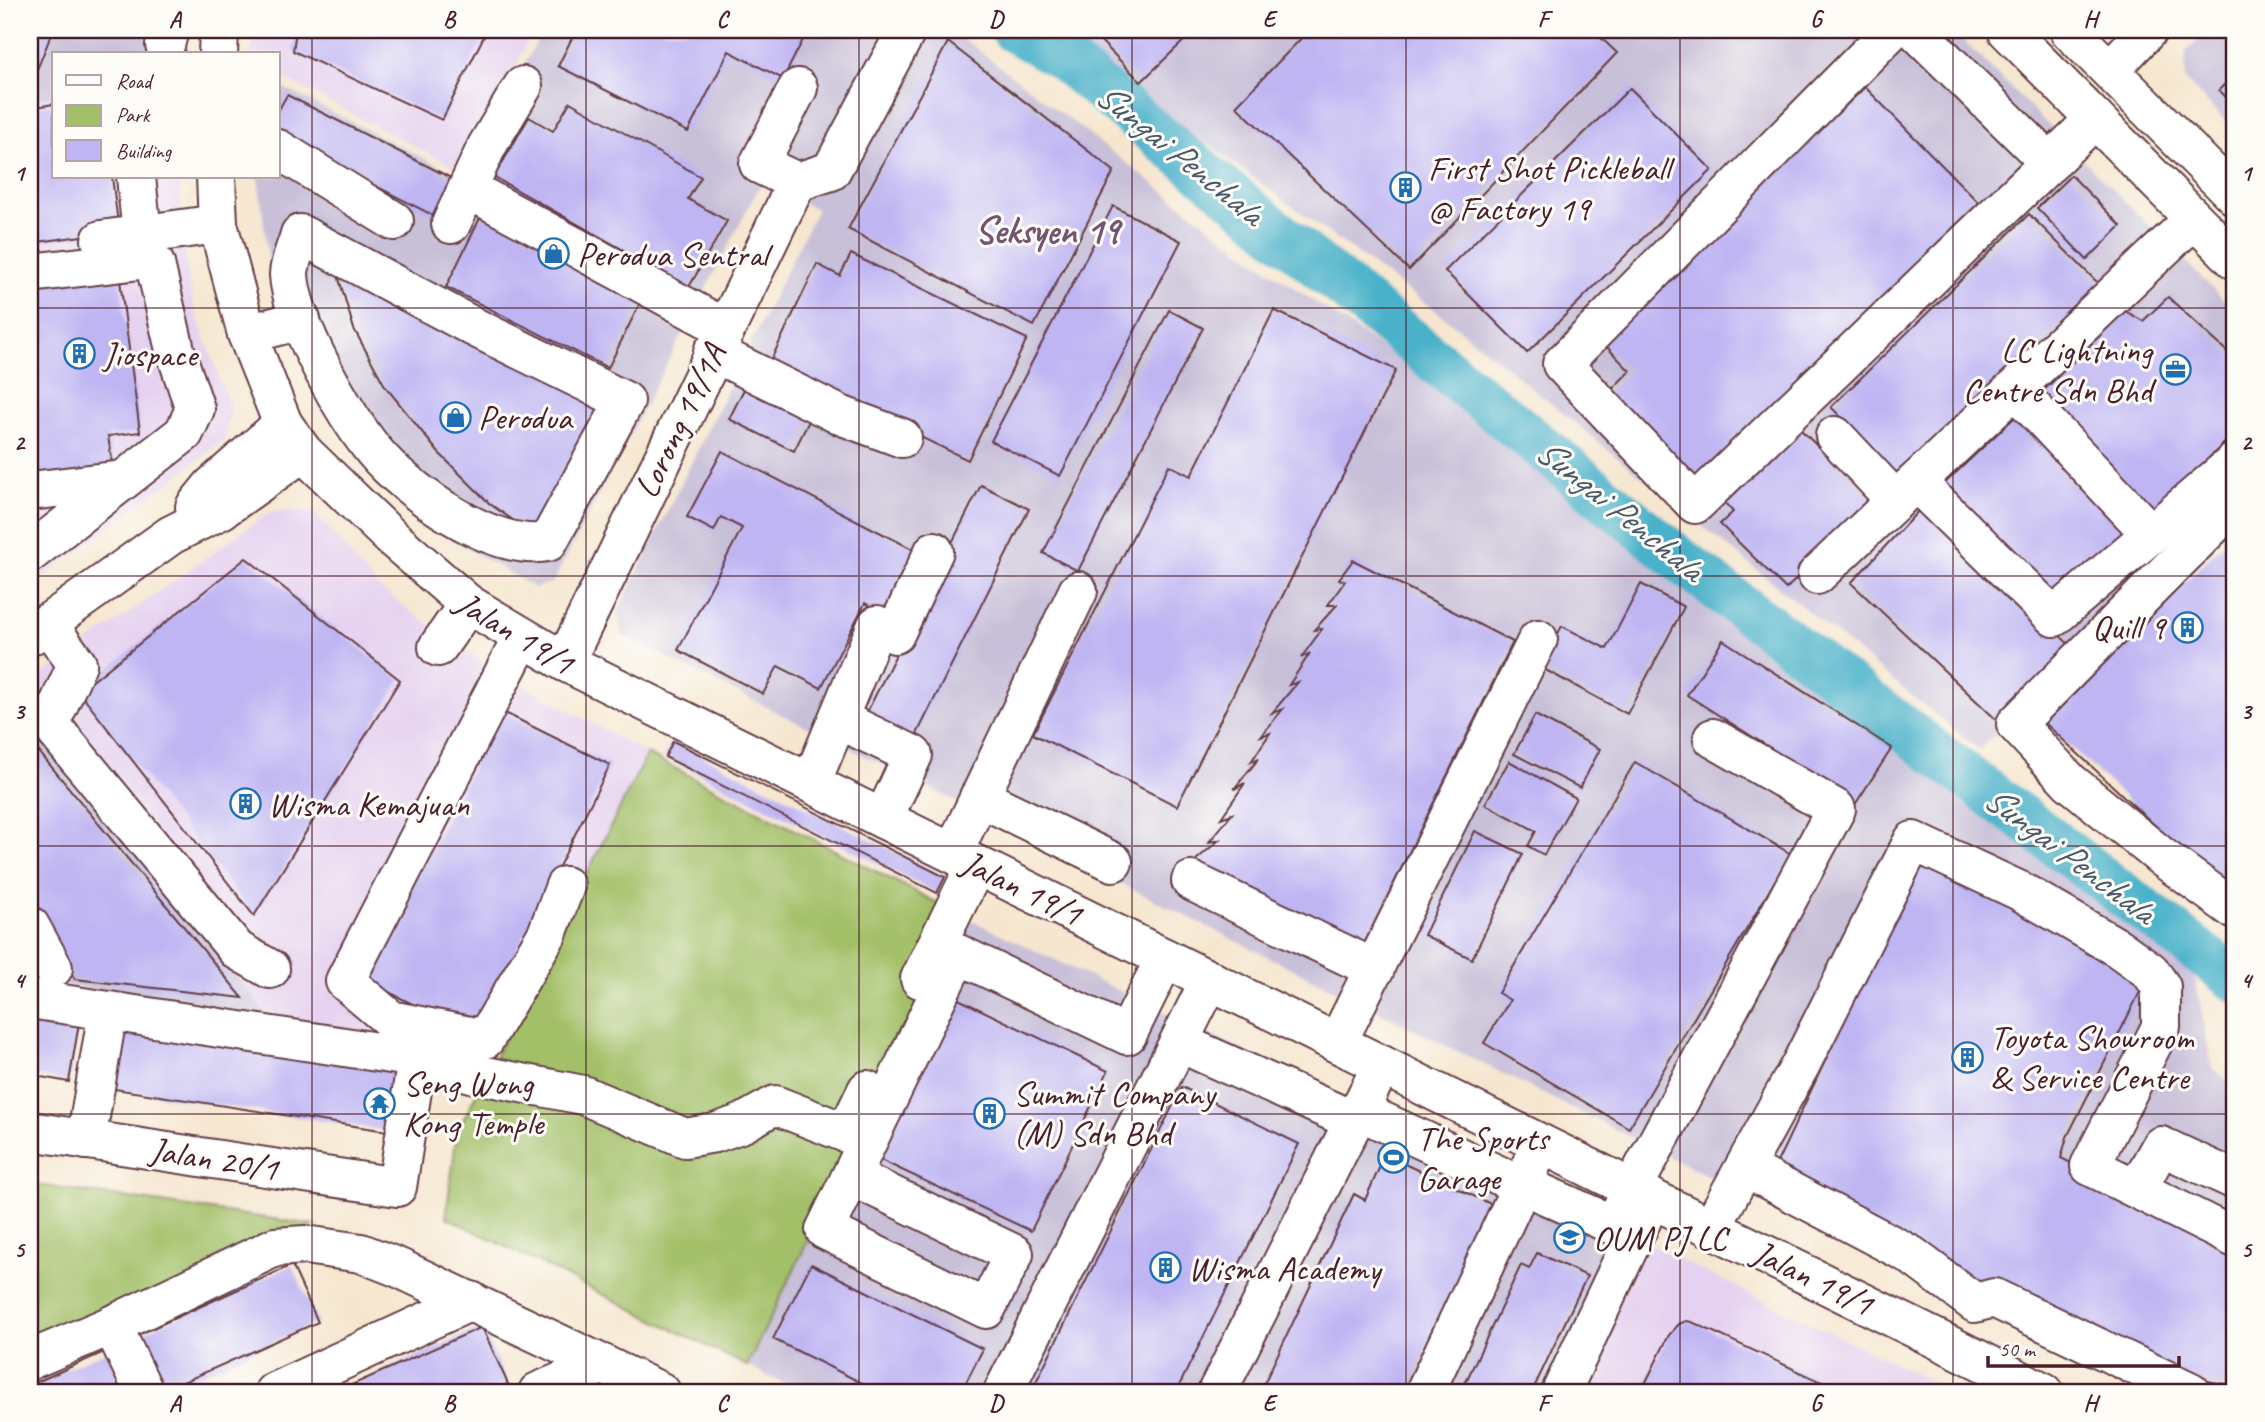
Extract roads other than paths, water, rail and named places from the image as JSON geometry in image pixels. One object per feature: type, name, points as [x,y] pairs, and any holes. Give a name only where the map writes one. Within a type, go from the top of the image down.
[{"type":"main road","points":[[218,52],[219,30]]},
{"type":"main road","points":[[798,88],[759,163],[797,182],[831,171],[907,30]]},
{"type":"main road","points":[[1892,30],[1562,364],[1695,504],[2095,119]]},
{"type":"main road","points":[[1915,30],[2050,163]]},
{"type":"main road","points":[[2007,30],[2235,260]]},
{"type":"main road","points":[[2069,30],[2235,195]]},
{"type":"main road","points":[[2109,70],[2148,30]]},
{"type":"main road","points":[[450,224],[487,146],[523,86]]},
{"type":"main road","points":[[280,150],[394,221]]},
{"type":"main road","points":[[136,178],[142,234]]},
{"type":"main road","name":"Jalan 19/1","points":[[216,178],[218,224],[247,334],[293,438],[391,537],[468,604],[565,662],[2044,1392]]},
{"type":"main road","name":"Lorong 19/1A","points":[[565,662],[797,182]]},
{"type":"main road","points":[[468,189],[839,415],[902,438]]},
{"type":"main road","points":[[1817,575],[2194,219]]},
{"type":"main road","points":[[30,249],[218,224]]},
{"type":"main road","points":[[300,234],[472,326],[625,401],[548,542],[537,544],[496,536],[429,501],[375,452],[319,360],[301,320],[289,274],[300,234]]},
{"type":"main road","points":[[30,273],[149,259],[155,264],[176,351],[195,409],[184,433],[30,553]]},
{"type":"main road","points":[[247,334],[301,320]]},
{"type":"main road","points":[[2015,389],[2151,534]]},
{"type":"main road","points":[[1835,436],[2054,617],[2235,461]]},
{"type":"main road","points":[[270,969],[237,950],[50,724],[77,664],[38,629],[171,535],[221,510],[293,438]]},
{"type":"main road","points":[[30,491],[125,480]]},
{"type":"main road","points":[[391,537],[429,501]]},
{"type":"main road","points":[[2235,503],[2016,723],[2070,782],[2162,857],[2235,910]]},
{"type":"main road","points":[[811,783],[877,625],[895,634],[934,551]]},
{"type":"main road","points":[[30,999],[417,1058],[475,1074],[583,1095],[685,1138],[715,1133],[743,1123],[775,1105],[846,1133],[965,859],[979,797],[1078,591]]},
{"type":"main road","points":[[438,647],[468,604]]},
{"type":"main road","points":[[522,638],[345,981],[391,1020],[485,1039],[547,934],[565,886]]},
{"type":"main road","points":[[1337,1043],[1538,639]]},
{"type":"main road","points":[[838,719],[913,755],[883,819]]},
{"type":"main road","points":[[1560,1392],[1642,1194],[1836,808],[1713,738]]},
{"type":"main road","points":[[979,797],[1113,862]]},
{"type":"main road","points":[[1711,1228],[1746,1168],[1913,841],[2020,891],[2108,942],[2150,971],[2161,987],[2161,1027],[2090,1166],[2235,1238]]},
{"type":"main road","points":[[1191,881],[1375,969]]},
{"type":"main road","points":[[30,926],[52,968],[30,966]]},
{"type":"main road","points":[[851,1176],[958,954],[1127,1035],[1165,958]]},
{"type":"main road","points":[[1003,1392],[1210,980]]},
{"type":"main road","points":[[86,1140],[108,1011]]},
{"type":"main road","points":[[1180,1043],[1613,1225],[1642,1194]]},
{"type":"main road","name":"Jalan 20/1","points":[[30,1131],[397,1188],[417,1058]]},
{"type":"main road","points":[[1217,1392],[1392,1070]]},
{"type":"main road","points":[[1246,1392],[1366,1120]]},
{"type":"main road","points":[[2137,1189],[2161,1146],[2235,1180]]},
{"type":"main road","points":[[1425,1392],[1551,1149]]},
{"type":"main road","points":[[1746,1168],[1910,1255],[1975,1303]]},
{"type":"main road","points":[[1447,1392],[1530,1189]]},
{"type":"main road","points":[[30,1360],[112,1325],[275,1247],[305,1245],[361,1253],[471,1301],[661,1392]]},
{"type":"main road","points":[[1975,1303],[1994,1298],[2191,1392]]},
{"type":"main road","points":[[274,1392],[471,1301]]},
{"type":"main road","points":[[1960,1351],[1975,1303]]},
{"type":"main road","points":[[112,1325],[144,1392]]},
{"type":"main road","points":[[549,1390],[603,1364]]},
{"type":"waterway","name":"Sungai Penchala","points":[[1014,30],[1060,56],[1683,562],[2235,979]]},
{"type":"place","name":"First Shot Pickleball @ Factory 19","points":[[1405,188]]},
{"type":"place","name":"Perodua Sentral","points":[[554,254]]},
{"type":"place","name":"Jiospace","points":[[80,354]]},
{"type":"place","name":"LC Lightning Centre Sdn Bhd","points":[[2175,370]]},
{"type":"place","name":"Perodua","points":[[455,417]]},
{"type":"place","name":"Quill 9","points":[[2188,627]]},
{"type":"place","name":"Wisma Kemajuan","points":[[245,804]]},
{"type":"place","name":"Toyota Showroom & Service Centre","points":[[1967,1057]]},
{"type":"place","name":"Seng Wong Kong Temple","points":[[380,1103]]},
{"type":"place","name":"Summit Company (M) Sdn Bhd","points":[[990,1113]]},
{"type":"place","name":"The Sports Garage","points":[[1394,1158]]},
{"type":"place","name":"OUM PJ LC","points":[[1570,1238]]},
{"type":"place","name":"Wisma Academy","points":[[1165,1268]]},
{"type":"district","name":"Seksyen 19","points":[[1047,230]]}]
